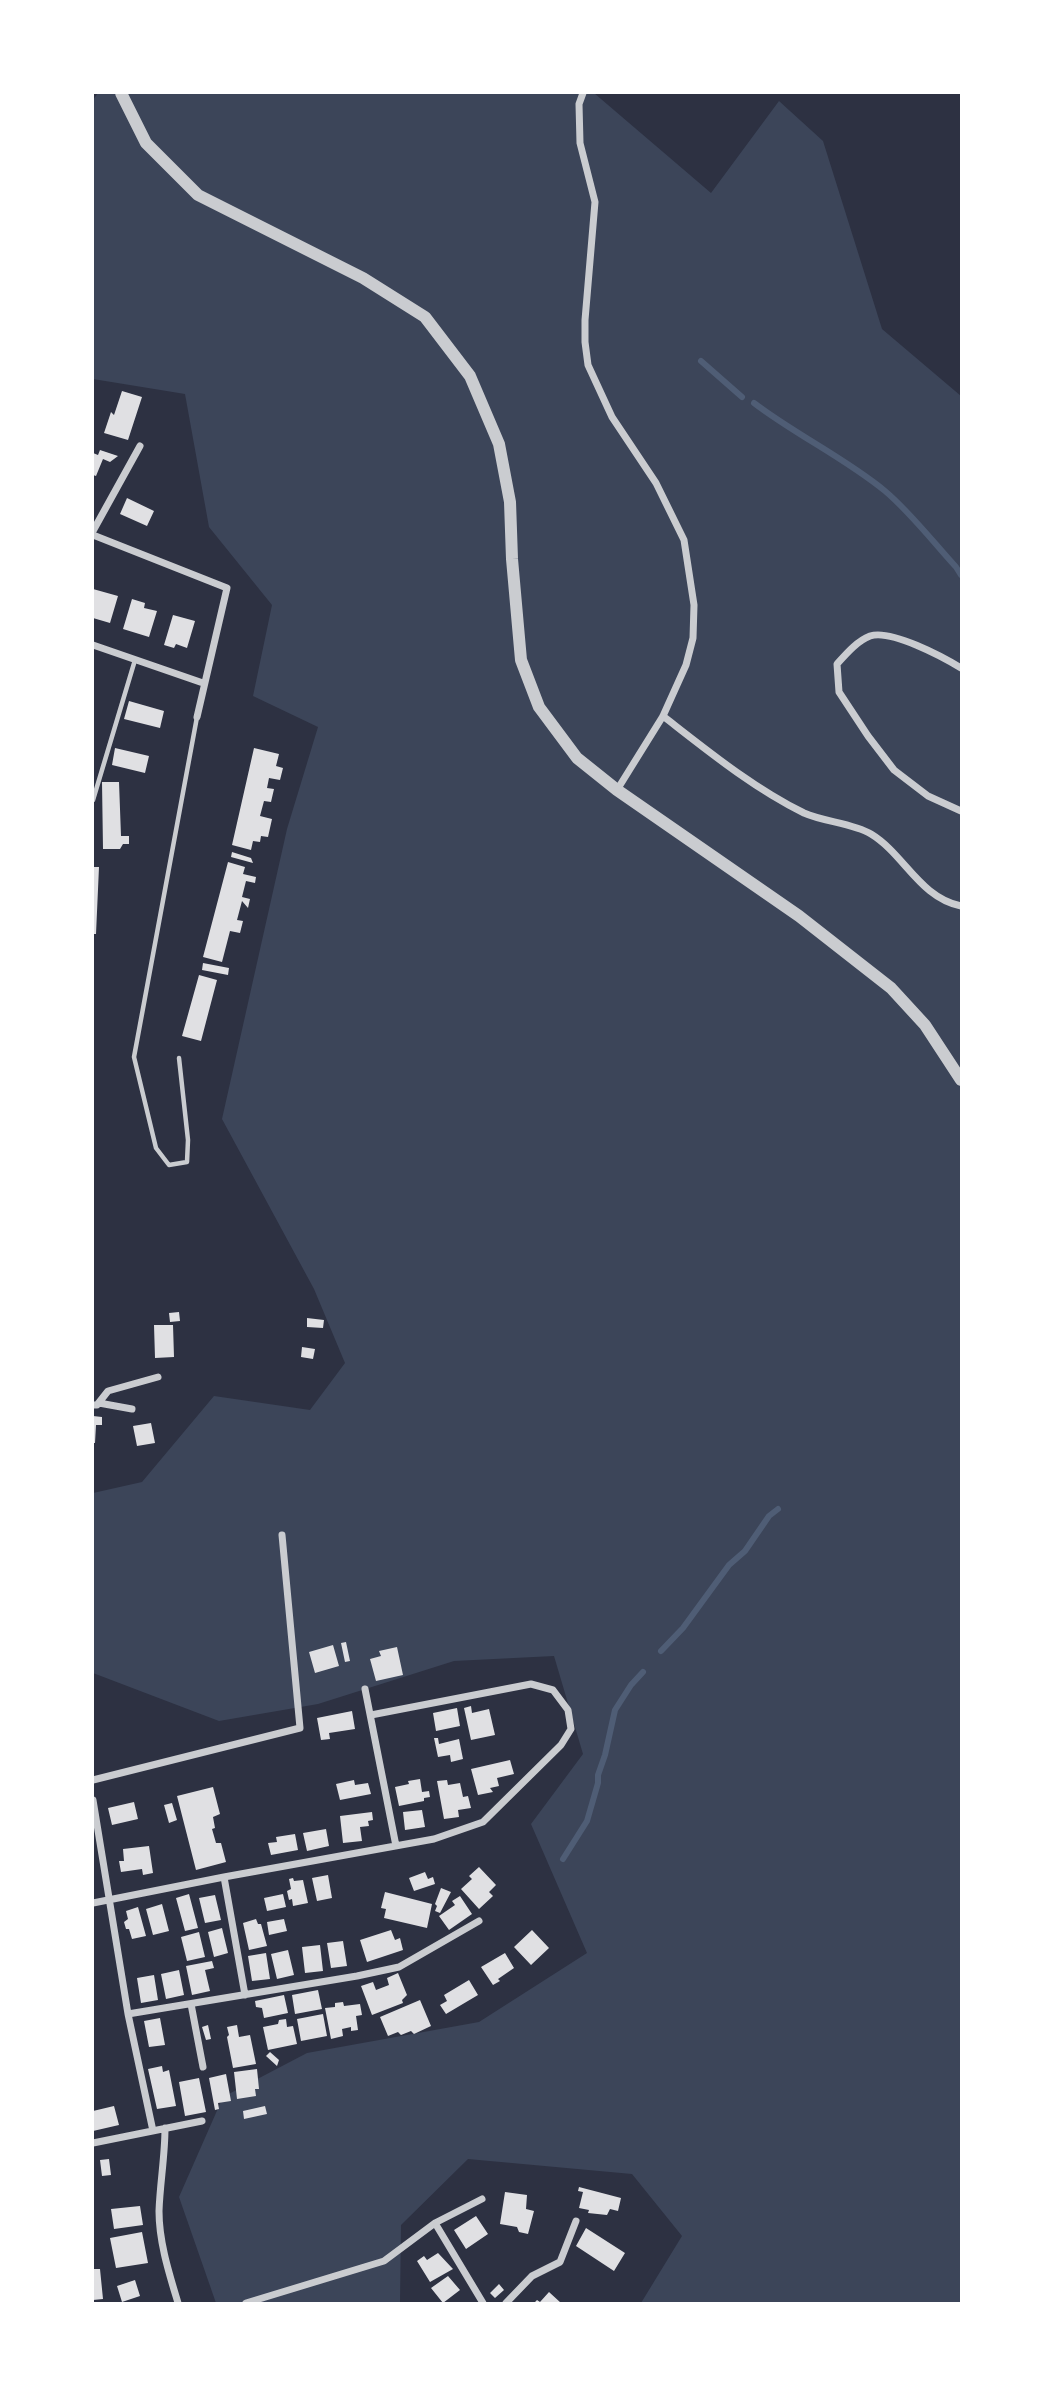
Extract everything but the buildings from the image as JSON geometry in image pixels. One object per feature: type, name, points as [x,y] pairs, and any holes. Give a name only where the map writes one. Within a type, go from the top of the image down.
[{"type":"street","points":[[121,93],[146,143],[198,195],[363,278],[425,317],[470,376],[499,443],[510,502],[521,660],[539,707],[577,758],[617,790],[799,916],[891,988],[925,1025],[961,1080]]},
{"type":"street","points":[[583,93],[579,104],[580,144],[595,202],[584,342],[588,365],[612,417],[656,484],[684,540],[694,605],[693,638],[686,666],[663,716],[617,790]]},
{"type":"street","points":[[140,446],[93,533],[227,588],[197,718]]},
{"type":"street","points":[[961,668],[934,652],[895,638],[872,635],[852,647],[837,664],[839,692],[894,770],[929,796],[961,811]]},
{"type":"street","points":[[93,645],[203,683]]},
{"type":"street","points":[[663,716],[736,773],[773,796],[807,814],[870,833],[920,883],[949,904],[961,906]]},
{"type":"street","points":[[96,1404],[108,1391],[158,1377]]},
{"type":"street","points":[[96,1404],[132,1409]]},
{"type":"street","points":[[93,1780],[300,1728],[282,1535]]},
{"type":"street","points":[[93,1903],[434,1839],[483,1822],[561,1745],[571,1729],[568,1710],[553,1690],[531,1684],[371,1715]]},
{"type":"street","points":[[365,1689],[396,1846]]},
{"type":"street","points":[[93,1800],[128,2014],[153,2130]]},
{"type":"street","points":[[224,1877],[245,1995]]},
{"type":"street","points":[[128,2014],[357,1976],[399,1966],[480,1921]]},
{"type":"street","points":[[191,2004],[202,2067]]},
{"type":"street","points":[[93,2143],[202,2121]]},
{"type":"street","points":[[164,2128],[165,2156],[159,2213],[164,2254],[178,2303]]},
{"type":"street","points":[[247,2303],[384,2261],[435,2223],[482,2199]]},
{"type":"street","points":[[506,2303],[533,2276],[560,2262],[576,2221]]},
{"type":"street","points":[[435,2223],[484,2303]]},
{"type":"lane","points":[[93,800],[135,660]]},
{"type":"lane","points":[[179,1058],[188,1140],[187,1162],[169,1165],[156,1148],[134,1057],[197,718]]},
{"type":"shaded area","points":[[98,93],[594,93],[711,193],[779,101],[823,141],[882,329],[961,396],[961,2303],[641,2303],[682,2236],[632,2174],[468,2159],[401,2225],[400,2303],[216,2303],[179,2197],[223,2097],[307,2053],[479,2022],[587,1953],[531,1824],[583,1754],[554,1656],[454,1661],[318,1704],[219,1721],[93,1673],[93,1493],[142,1482],[214,1396],[310,1410],[345,1363],[314,1289],[222,1119],[287,829],[318,727],[253,696],[272,605],[209,527],[185,394],[93,379],[93,100]]},
{"type":"waterway","points":[[701,361],[742,397]]},
{"type":"waterway","points":[[754,403],[885,491],[913,518],[961,575]]},
{"type":"waterway","points":[[661,1651],[683,1628],[729,1565],[745,1551],[769,1516],[778,1509]]},
{"type":"waterway","points":[[563,1859],[587,1821],[615,1710],[643,1672]]}]
